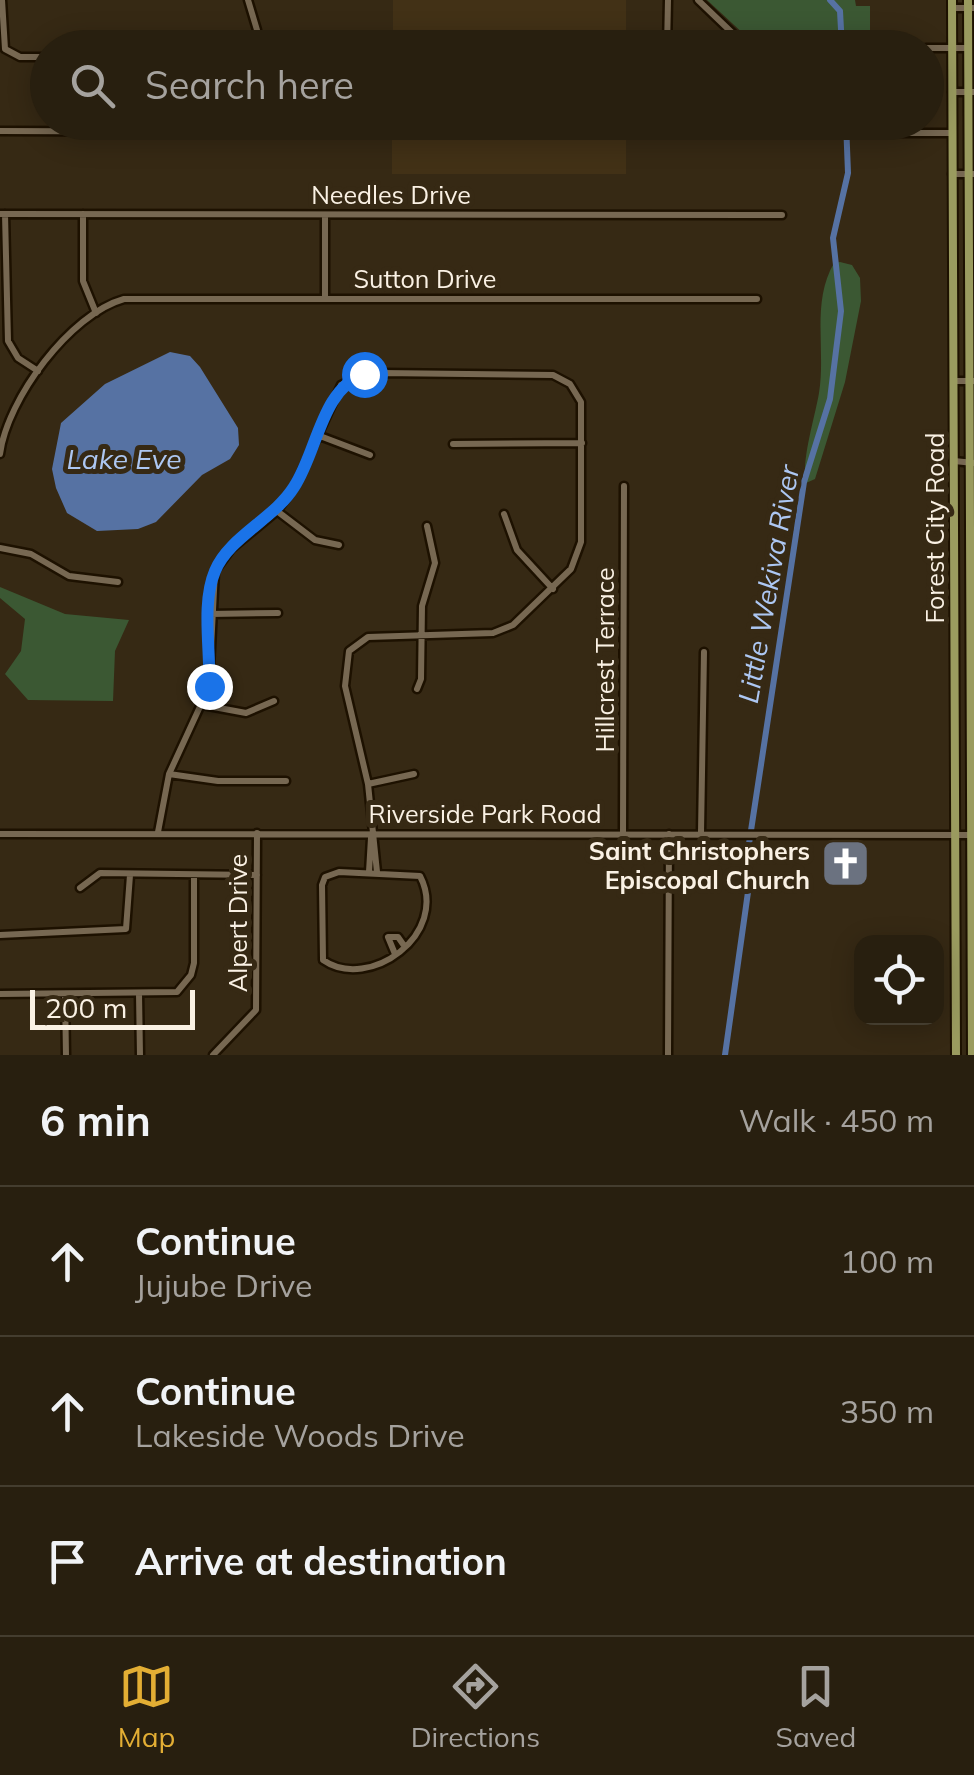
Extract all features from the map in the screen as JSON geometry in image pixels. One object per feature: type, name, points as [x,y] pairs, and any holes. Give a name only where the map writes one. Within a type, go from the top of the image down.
[{"type":"main road","name":"Forest City Road","points":[[952,4],[956,1055]]},
{"type":"main road","name":"Forest City Road","points":[[970,5],[972,1055]]},
{"type":"main road","points":[[952,132],[964,140],[969,151]]},
{"type":"street","points":[[2,0],[4,49],[30,57]]},
{"type":"street","points":[[248,0],[257,30]]},
{"type":"street","points":[[667,30],[668,0]]},
{"type":"street","points":[[698,0],[729,30]]},
{"type":"street","points":[[952,4],[970,5]]},
{"type":"street","points":[[944,48],[968,48]]},
{"type":"street","points":[[952,92],[971,92]]},
{"type":"street","points":[[0,132],[30,132]]},
{"type":"street","points":[[944,132],[952,132]]},
{"type":"street","points":[[952,174],[971,174]]},
{"type":"street","points":[[2,214],[8,341],[18,358],[38,371]]},
{"type":"street","name":"Needles Drive","points":[[2,214],[782,215]]},
{"type":"street","points":[[0,454],[8,422],[38,371],[65,338],[96,314],[83,281],[83,214]]},
{"type":"street","points":[[325,214],[325,298]]},
{"type":"street","name":"Sutton Drive","points":[[96,314],[110,303],[139,297],[757,299]]},
{"type":"street","points":[[158,832],[168,774],[209,686],[211,587],[222,559],[277,511],[320,436],[341,385],[364,374],[553,376],[577,391],[582,443],[578,556],[553,589],[513,625],[493,634],[368,637],[357,642],[344,662],[346,703],[368,784],[373,872]]},
{"type":"street","points":[[954,381],[972,381]]},
{"type":"street","points":[[320,436],[370,455]]},
{"type":"street","points":[[453,444],[582,443]]},
{"type":"street","points":[[954,461],[972,464]]},
{"type":"street","name":"Hillcrest Terrace","points":[[623,834],[624,486]]},
{"type":"street","points":[[277,511],[315,540],[339,545]]},
{"type":"street","points":[[504,514],[517,550],[553,589]]},
{"type":"street","points":[[417,689],[422,606],[435,563],[427,526]]},
{"type":"street","points":[[0,548],[31,554],[70,576],[118,582]]},
{"type":"street","points":[[210,614],[278,613]]},
{"type":"street","points":[[702,833],[704,652]]},
{"type":"street","points":[[954,671],[970,675]]},
{"type":"street","points":[[203,705],[246,713],[274,701]]},
{"type":"street","points":[[168,774],[218,782],[286,780]]},
{"type":"street","points":[[368,784],[414,774]]},
{"type":"street","name":"Alpert Drive","points":[[213,1055],[256,1010],[257,832]]},
{"type":"street","name":"Riverside Park Road","points":[[0,834],[970,834]]},
{"type":"street","points":[[668,1055],[670,834]]},
{"type":"street","points":[[373,872],[412,872],[424,884],[424,929],[405,947],[373,966],[340,966],[323,960],[325,877],[373,872]]},
{"type":"street","points":[[80,888],[100,873],[257,874]]},
{"type":"street","points":[[0,935],[126,929],[130,874]]},
{"type":"street","points":[[0,994],[177,992],[192,975],[194,874]]},
{"type":"street","points":[[394,954],[388,937],[398,937],[405,947]]},
{"type":"street","points":[[66,994],[66,1055]]},
{"type":"street","points":[[139,994],[140,1055]]},
{"type":"street","points":[[956,1003],[973,1003]]},
{"type":"street","points":[[956,1026],[972,1026]]},
{"type":"shaded area","points":[[393,0],[626,0],[626,30],[393,30]]},
{"type":"shaded area","points":[[392,140],[626,140],[626,174],[392,174]]},
{"type":"green space","points":[[707,0],[855,0],[856,6],[870,6],[870,30],[739,30]]},
{"type":"green space","points":[[834,263],[852,265],[860,278],[861,301],[845,382],[815,479],[806,483],[807,451],[821,376],[823,294]]},
{"type":"green space","points":[[0,587],[65,614],[129,620],[115,651],[113,701],[28,700],[5,674],[21,651],[25,619],[0,598]]},
{"type":"water","name":"Lake Eve","points":[[170,352],[190,356],[200,367],[238,428],[239,445],[230,459],[202,475],[156,522],[138,529],[97,531],[67,513],[56,488],[52,469],[61,423],[105,384]]},
{"type":"waterway","name":"Little Wekiva River","points":[[830,0],[840,11],[841,30]]},
{"type":"waterway","name":"Little Wekiva River","points":[[725,1055],[749,885],[745,870],[804,482],[830,399],[841,311],[833,238],[848,173],[847,140]]},
{"type":"place","name":"Saint Christophers Episcopal Church","points":[[845,864]]},
{"type":"route","points":[[209,686],[211,587],[215,571],[231,549],[277,511],[311,456],[333,397],[341,385],[364,374]]}]
